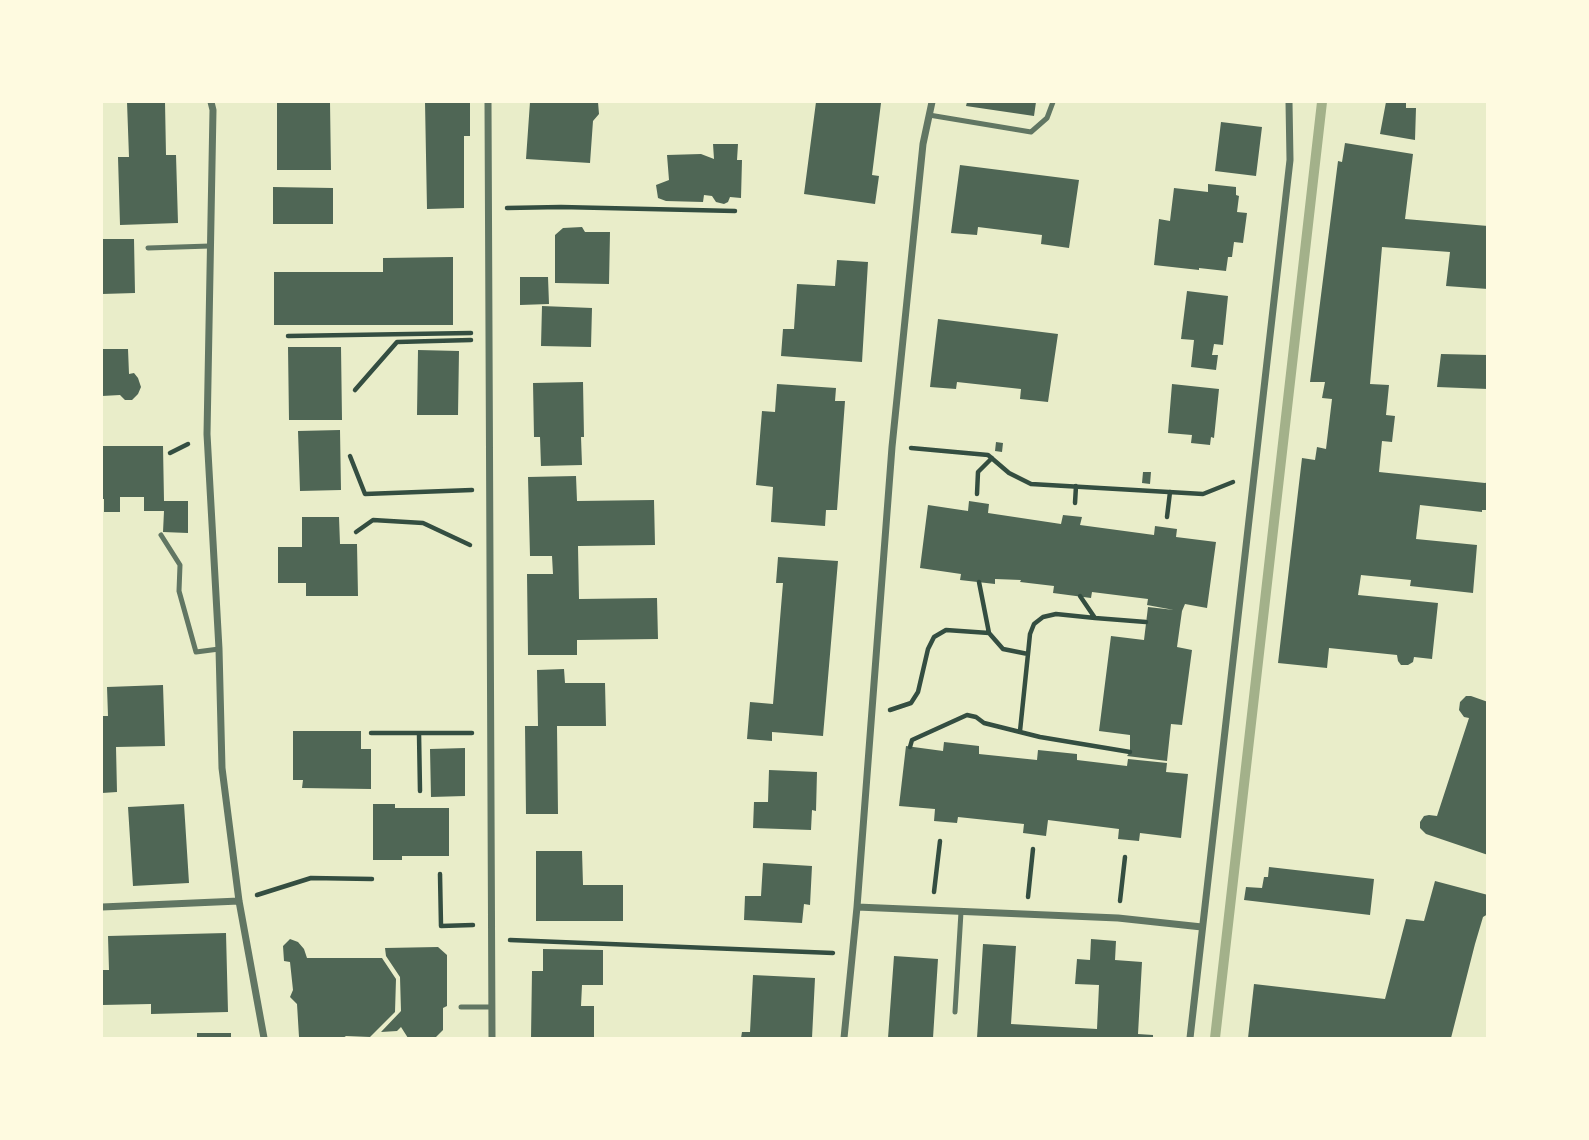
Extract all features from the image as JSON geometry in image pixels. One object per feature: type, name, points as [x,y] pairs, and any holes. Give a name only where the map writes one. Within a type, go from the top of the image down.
[{"type":"street","points":[[211,102],[207,441],[219,649],[222,768],[239,901],[264,1038]]},
{"type":"street","points":[[488,102],[492,1038]]},
{"type":"street","points":[[844,1038],[857,907],[892,447],[923,144],[932,102]]},
{"type":"street","points":[[1190,1038],[1290,160],[1289,102]]},
{"type":"street","points":[[102,907],[239,901]]},
{"type":"street","points":[[857,907],[1118,918],[1202,927]]},
{"type":"lane","points":[[929,115],[1031,132],[1047,118],[1053,102]]},
{"type":"lane","points":[[148,247],[210,247]]},
{"type":"lane","points":[[161,536],[180,565],[179,591],[196,652],[219,649]]},
{"type":"lane","points":[[955,1012],[961,912]]},
{"type":"lane","points":[[461,1007],[492,1007]]},
{"type":"path","points":[[489,208],[734,211]]},
{"type":"path","points":[[288,335],[489,336]]},
{"type":"path","points":[[355,390],[397,342],[489,336]]},
{"type":"path","points":[[892,447],[988,455],[1009,473],[1031,484],[1203,494],[1232,483],[1256,460]]},
{"type":"path","points":[[350,456],[365,494],[490,489]]},
{"type":"path","points":[[977,494],[978,472],[992,458]]},
{"type":"path","points":[[1075,502],[1076,486]]},
{"type":"path","points":[[1167,517],[1170,492]]},
{"type":"path","points":[[356,532],[373,520],[423,523],[490,554]]},
{"type":"path","points":[[979,582],[989,634],[1003,649],[1028,654]]},
{"type":"path","points":[[1080,596],[1095,618]]},
{"type":"path","points":[[1020,731],[1030,634],[1034,624],[1043,617],[1056,614],[1146,622]]},
{"type":"path","points":[[872,709],[890,710],[911,703],[918,692],[928,649],[934,637],[946,630],[989,634]]},
{"type":"path","points":[[910,747],[912,740],[967,715],[984,723],[1040,737],[1130,752]]},
{"type":"path","points":[[371,733],[491,734]]},
{"type":"path","points":[[419,733],[420,791]]},
{"type":"path","points":[[932,911],[940,841]]},
{"type":"path","points":[[1026,915],[1033,849]]},
{"type":"path","points":[[1118,918],[1125,857]]},
{"type":"path","points":[[440,874],[441,926],[491,924]]},
{"type":"path","points":[[239,901],[311,878],[372,879]]},
{"type":"path","points":[[492,940],[852,953]]},
{"type":"building","points":[[127,102],[165,102],[166,155],[176,155],[178,223],[120,225],[118,157],[129,157]]},
{"type":"building","points":[[277,102],[330,102],[331,170],[277,170]]},
{"type":"building","points":[[425,102],[470,102],[470,136],[464,136],[464,208],[427,209]]},
{"type":"building","points":[[530,102],[598,102],[599,114],[593,121],[590,163],[526,159]]},
{"type":"building","points":[[816,102],[881,103],[872,175],[879,176],[875,204],[804,194]]},
{"type":"building","points":[[967,102],[1036,102],[1034,116],[966,106]]},
{"type":"building","points":[[1386,102],[1406,102],[1406,108],[1416,108],[1415,140],[1380,134]]},
{"type":"building","points":[[1221,122],[1262,127],[1256,176],[1215,171]]},
{"type":"building","points":[[1345,143],[1413,154],[1405,219],[1488,226],[1488,289],[1446,286],[1450,252],[1382,247],[1370,384],[1389,385],[1386,415],[1395,416],[1392,442],[1382,441],[1379,472],[1488,482],[1488,510],[1482,512],[1420,505],[1416,539],[1477,545],[1473,593],[1410,586],[1411,580],[1361,575],[1358,595],[1438,603],[1432,659],[1414,657],[1413,662],[1408,665],[1401,665],[1397,655],[1329,648],[1327,668],[1278,663],[1302,458],[1315,460],[1317,447],[1326,449],[1332,399],[1322,398],[1325,382],[1310,382],[1338,161],[1342,162]]},
{"type":"building","points":[[713,144],[738,144],[737,160],[742,160],[741,198],[730,197],[724,204],[716,202],[712,196],[704,195],[703,202],[666,201],[658,198],[656,185],[669,180],[667,155],[701,154],[714,159]]},
{"type":"building","points":[[960,165],[1079,180],[1069,248],[1041,244],[1042,235],[978,227],[977,235],[951,233]]},
{"type":"building","points":[[1208,184],[1236,187],[1236,195],[1239,196],[1237,212],[1247,213],[1243,243],[1234,242],[1226,271],[1154,265],[1159,219],[1170,221],[1174,188],[1208,192]]},
{"type":"building","points":[[273,187],[333,188],[333,224],[273,224]]},
{"type":"building","points":[[582,227],[585,232],[610,232],[609,284],[555,283],[555,235],[563,228]]},
{"type":"building","points":[[102,239],[134,239],[135,293],[102,294]]},
{"type":"building","points":[[453,257],[453,325],[274,325],[274,272],[383,272],[383,258]]},
{"type":"building","points":[[837,260],[868,262],[862,362],[781,356],[783,329],[794,329],[797,284],[835,286]]},
{"type":"building","points":[[520,277],[548,277],[549,304],[520,305]]},
{"type":"building","points":[[1187,291],[1228,296],[1223,345],[1214,344],[1212,355],[1218,355],[1216,370],[1191,367],[1194,340],[1181,339]]},
{"type":"building","points":[[542,306],[592,308],[591,347],[541,346]]},
{"type":"building","points":[[938,319],[1058,334],[1048,402],[1020,399],[1021,389],[957,382],[956,389],[930,387]]},
{"type":"building","points":[[288,347],[341,347],[342,420],[289,420]]},
{"type":"building","points":[[102,349],[128,349],[129,374],[134,373],[141,387],[132,400],[125,400],[120,395],[102,396]]},
{"type":"building","points":[[418,350],[459,351],[458,415],[417,415]]},
{"type":"building","points":[[1441,354],[1488,355],[1488,389],[1437,387]]},
{"type":"building","points":[[583,382],[582,465],[541,466],[540,437],[534,437],[533,383]]},
{"type":"building","points":[[777,384],[836,388],[835,401],[845,401],[837,510],[826,510],[825,526],[771,522],[773,487],[756,485],[762,411],[775,412]]},
{"type":"building","points":[[1172,384],[1219,389],[1214,438],[1211,437],[1210,445],[1191,443],[1192,435],[1168,433]]},
{"type":"building","points":[[340,430],[341,490],[300,491],[298,431]]},
{"type":"building","points":[[996,442],[1003,443],[1002,452],[995,451]]},
{"type":"building","points":[[102,446],[163,446],[164,501],[188,501],[188,533],[163,532],[164,511],[144,511],[144,497],[120,497],[120,512],[104,512]]},
{"type":"building","points":[[1143,472],[1151,472],[1150,484],[1142,483]]},
{"type":"building","points":[[576,476],[577,501],[654,500],[655,545],[578,546],[579,599],[657,598],[658,639],[577,640],[577,655],[528,655],[527,574],[553,574],[552,556],[530,556],[528,477]]},
{"type":"building","points":[[969,501],[989,504],[988,513],[1061,524],[1063,515],[1082,517],[1080,525],[1154,535],[1155,526],[1177,529],[1176,537],[1216,542],[1207,608],[1185,604],[1182,611],[1177,647],[1192,650],[1182,725],[1171,724],[1167,761],[1127,756],[1130,752],[1130,735],[1099,731],[1111,636],[1144,640],[1148,607],[1174,610],[1147,605],[1148,599],[1092,592],[1091,598],[1053,593],[1054,586],[1020,582],[1021,580],[995,579],[995,584],[960,580],[961,574],[920,568],[928,505],[968,511]]},
{"type":"building","points":[[302,517],[339,517],[340,544],[357,544],[358,596],[306,596],[306,583],[278,583],[278,547],[302,547]]},
{"type":"building","points":[[778,557],[838,561],[823,736],[772,732],[772,741],[747,739],[750,702],[773,704],[783,583],[776,583]]},
{"type":"building","points":[[564,669],[565,683],[605,683],[606,726],[557,726],[558,814],[526,814],[525,726],[538,726],[537,670]]},
{"type":"building","points":[[163,685],[165,746],[116,747],[117,792],[102,793],[102,716],[108,716],[107,687]]},
{"type":"building","points":[[1466,696],[1488,702],[1488,855],[1426,834],[1420,828],[1424,816],[1437,816],[1469,718],[1464,717],[1459,710],[1460,702]]},
{"type":"building","points":[[293,731],[361,731],[361,749],[371,749],[371,789],[302,788],[303,780],[293,780]]},
{"type":"building","points":[[944,742],[979,746],[979,754],[1037,760],[1038,750],[1077,754],[1077,760],[1127,766],[1128,759],[1167,763],[1166,772],[1188,774],[1181,838],[1140,833],[1139,841],[1118,839],[1119,829],[1048,820],[1046,836],[1023,833],[1024,824],[958,817],[957,823],[934,821],[935,809],[899,806],[906,746],[943,751]]},
{"type":"building","points":[[465,748],[465,796],[431,797],[430,749]]},
{"type":"building","points":[[769,770],[817,772],[816,811],[812,810],[811,830],[753,828],[754,802],[768,802]]},
{"type":"building","points":[[184,804],[189,883],[133,886],[128,807]]},
{"type":"building","points":[[373,804],[395,804],[395,808],[449,808],[449,856],[402,856],[402,860],[373,860]]},
{"type":"building","points":[[536,851],[582,851],[583,885],[623,885],[623,921],[536,921]]},
{"type":"building","points":[[763,863],[812,866],[810,905],[804,904],[802,923],[744,920],[745,896],[761,896]]},
{"type":"building","points":[[1269,867],[1374,879],[1370,915],[1244,900],[1246,887],[1262,888],[1264,877],[1268,877]]},
{"type":"building","points":[[1435,881],[1488,895],[1488,914],[1483,917],[1451,1038],[1248,1038],[1254,984],[1385,999],[1406,919],[1424,921]]},
{"type":"building","points":[[226,933],[228,1012],[151,1014],[151,1004],[102,1005],[102,970],[109,970],[108,936]]},
{"type":"building","points":[[290,939],[298,942],[307,958],[382,958],[396,979],[395,1012],[370,1037],[299,1037],[297,1004],[290,997],[293,990],[290,962],[284,961],[283,946]]},
{"type":"building","points":[[1091,939],[1116,941],[1115,960],[1142,962],[1138,1034],[1153,1035],[1153,1038],[977,1038],[983,944],[1016,946],[1011,1024],[1097,1029],[1099,985],[1075,984],[1077,959],[1090,960]]},
{"type":"building","points":[[438,947],[447,955],[447,1006],[443,1008],[443,1030],[435,1038],[408,1038],[401,1027],[397,1031],[381,1032],[401,1011],[400,977],[386,956],[385,948]]},
{"type":"building","points":[[543,949],[603,950],[603,985],[582,985],[581,1006],[594,1006],[594,1038],[531,1038],[532,971],[543,971]]},
{"type":"building","points":[[894,956],[938,959],[933,1038],[888,1038]]},
{"type":"building","points":[[753,975],[815,978],[812,1038],[741,1038],[742,1032],[750,1032]]},
{"type":"building","points":[[197,1033],[231,1033],[231,1038],[197,1038]]},
{"type":"waterway","points":[[1215,1038],[1322,102]]}]
